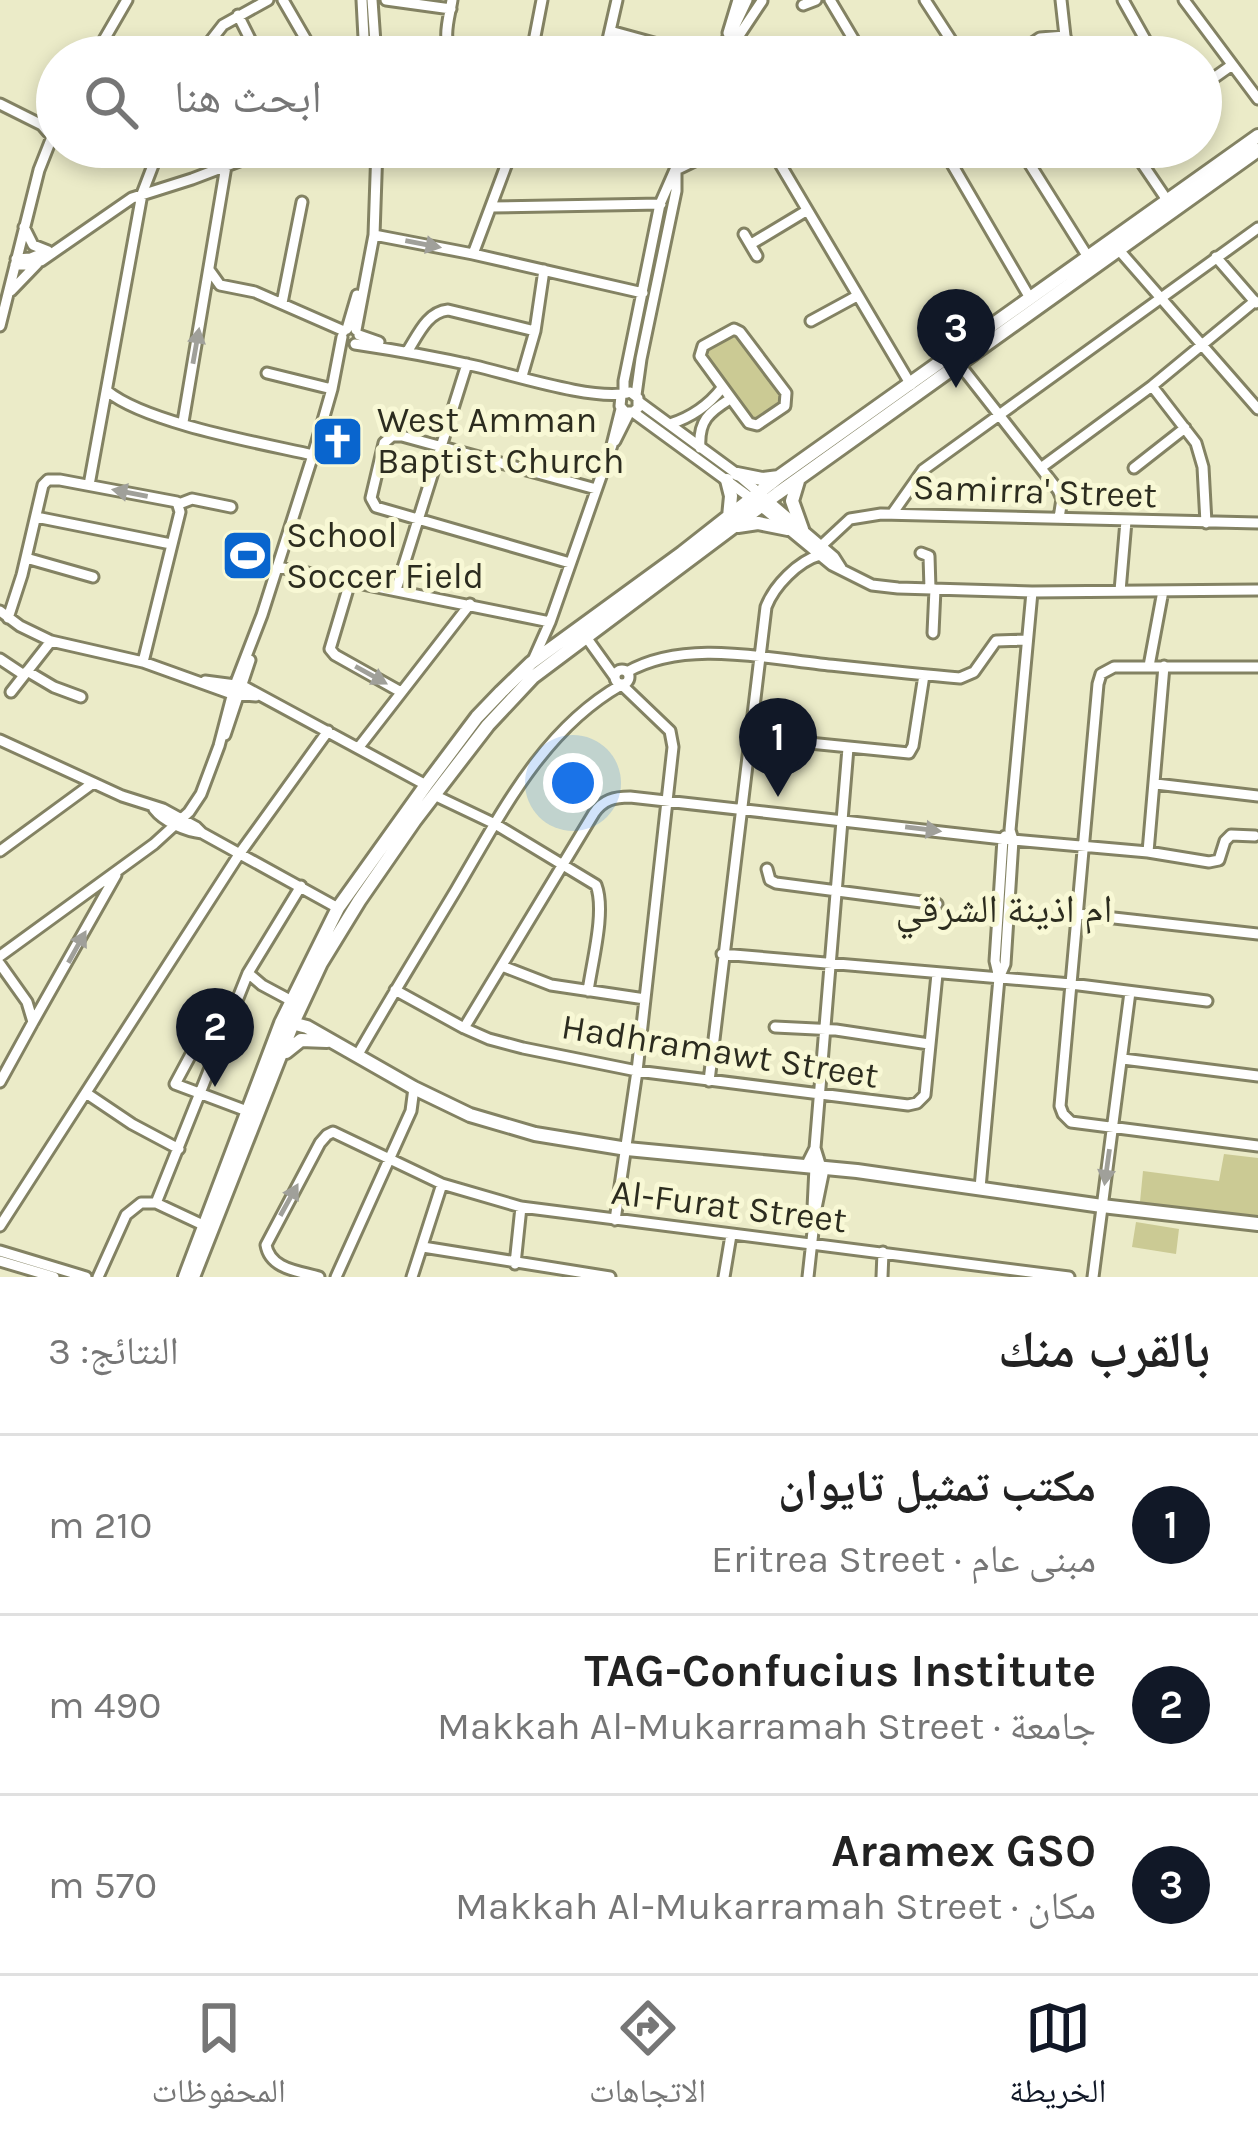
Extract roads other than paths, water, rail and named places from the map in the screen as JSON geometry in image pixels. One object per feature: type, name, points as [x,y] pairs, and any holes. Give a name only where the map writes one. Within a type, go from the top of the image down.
[{"type":"main road","points":[[1222,161],[1258,136]]},
{"type":"main road","points":[[190,1275],[281,1058],[290,1000],[338,908],[430,790],[521,688],[761,500],[798,481],[1258,149]]},
{"type":"main road","points":[[761,500],[781,476],[1212,168]]},
{"type":"main road","points":[[733,522],[732,477],[781,476]]},
{"type":"main road","points":[[190,1275],[203,1226],[247,1111],[287,1023],[358,901],[477,717],[531,663],[733,522],[795,529],[792,501],[798,481]]},
{"type":"main road","points":[[306,992],[306,1017],[328,1041]]},
{"type":"main road","points":[[287,1023],[494,1124],[565,1140],[980,1188],[1258,1227]]},
{"type":"main road","points":[[281,1058],[301,1040],[328,1041]]},
{"type":"street","points":[[106,36],[127,0]]},
{"type":"street","points":[[215,36],[223,25],[268,0]]},
{"type":"street","points":[[284,0],[304,36]]},
{"type":"street","points":[[362,0],[364,36]]},
{"type":"street","points":[[372,0],[375,36]]},
{"type":"street","points":[[386,0],[452,4],[448,36]]},
{"type":"street","points":[[535,36],[542,0]]},
{"type":"street","points":[[609,36],[617,0]]},
{"type":"street","points":[[803,5],[816,0]]},
{"type":"street","points":[[830,0],[852,36]]},
{"type":"street","points":[[926,0],[949,36]]},
{"type":"street","points":[[1123,0],[1143,36]]},
{"type":"street","points":[[1184,0],[1211,36]]},
{"type":"street","points":[[739,36],[762,1]]},
{"type":"street","points":[[729,36],[738,2]]},
{"type":"street","points":[[1065,2],[1065,36]]},
{"type":"street","points":[[238,15],[248,36]]},
{"type":"street","points":[[610,31],[628,36]]},
{"type":"street","points":[[1222,51],[1258,99]]},
{"type":"street","points":[[1222,72],[1232,65]]},
{"type":"street","points":[[5,106],[36,117]]},
{"type":"street","points":[[0,326],[40,168]]},
{"type":"street","points":[[89,485],[142,194],[152,168]]},
{"type":"street","points":[[16,262],[64,243],[142,194],[220,168]]},
{"type":"street","points":[[183,422],[226,168]]},
{"type":"street","points":[[33,1022],[27,1002],[0,960],[154,844],[194,805],[208,779],[351,336],[374,235],[375,168]]},
{"type":"street","points":[[473,254],[505,168]]},
{"type":"street","points":[[680,168],[660,204],[624,381],[628,403],[761,500],[815,552],[878,586],[1029,592],[1258,590]]},
{"type":"street","points":[[782,168],[911,385]]},
{"type":"street","points":[[954,168],[1030,298]]},
{"type":"street","points":[[1032,168],[1088,256]]},
{"type":"street","points":[[1145,168],[1167,200]]},
{"type":"street","points":[[531,663],[550,622],[641,359],[676,170]]},
{"type":"street","points":[[282,303],[302,202]]},
{"type":"street","points":[[491,207],[673,204]]},
{"type":"street","points":[[757,256],[747,239],[806,211]]},
{"type":"street","points":[[24,226],[33,244],[48,251]]},
{"type":"street","points":[[892,514],[923,470],[1258,228]]},
{"type":"street","points":[[374,235],[643,293]]},
{"type":"street","points":[[8,295],[26,272],[64,243]]},
{"type":"street","points":[[1118,249],[1258,409]]},
{"type":"street","points":[[1042,467],[1256,303],[1216,257]]},
{"type":"street","points":[[16,262],[27,266],[41,261]]},
{"type":"street","points":[[210,270],[220,285],[255,292],[351,336],[628,403],[670,424],[732,477]]},
{"type":"street","points":[[522,376],[535,332],[544,270]]},
{"type":"street","points":[[812,321],[856,296]]},
{"type":"street","points":[[404,351],[441,310],[535,332]]},
{"type":"street","points":[[736,329],[786,393],[787,402],[775,415],[754,425],[730,399],[700,350],[736,329]]},
{"type":"street","points":[[396,590],[467,364]]},
{"type":"street","points":[[961,364],[1060,495],[1059,518]]},
{"type":"street","points":[[267,373],[333,384]]},
{"type":"street","points":[[1152,386],[1196,443],[1202,458],[1206,523]]},
{"type":"street","points":[[670,424],[694,415],[722,388]]},
{"type":"street","points":[[107,391],[134,407],[313,455]]},
{"type":"street","points":[[700,448],[706,415],[730,399]]},
{"type":"street","points":[[1134,468],[1185,428]]},
{"type":"street","points":[[570,563],[379,508],[372,503],[380,453],[392,436],[596,489]]},
{"type":"street","points":[[231,507],[48,480],[4,615],[51,641],[256,695],[359,747],[592,882],[599,889],[599,910],[588,991]]},
{"type":"street","points":[[142,662],[180,512],[176,502]]},
{"type":"street","name":"Samirra' Street","points":[[709,1082],[768,599],[854,518],[892,514],[1258,523]]},
{"type":"street","points":[[36,517],[171,544]]},
{"type":"street","points":[[1120,591],[1126,520]]},
{"type":"street","points":[[921,554],[929,556],[933,633]]},
{"type":"street","points":[[26,558],[93,577]]},
{"type":"street","points":[[278,567],[550,622]]},
{"type":"street","points":[[350,582],[330,649],[401,692]]},
{"type":"street","points":[[1149,666],[1163,591]]},
{"type":"street","points":[[980,1188],[999,978],[1005,964],[1009,836],[1029,592]]},
{"type":"street","points":[[359,747],[470,604]]},
{"type":"street","points":[[586,637],[672,735],[637,1071],[615,1220]]},
{"type":"street","points":[[357,1056],[537,760],[621,678],[647,663],[688,656],[759,657],[968,676],[992,644],[1026,637]]},
{"type":"street","points":[[11,692],[51,641]]},
{"type":"street","points":[[0,659],[81,698]]},
{"type":"street","points":[[1148,852],[1164,666]]},
{"type":"street","points":[[1258,668],[1114,667],[1101,674],[1061,1099],[1063,1114],[1071,1122],[1258,1146]]},
{"type":"street","points":[[750,737],[909,753],[924,675]]},
{"type":"street","points":[[0,1226],[241,853],[328,731]]},
{"type":"street","points":[[0,740],[158,811],[338,908]]},
{"type":"street","points":[[808,1277],[848,748]]},
{"type":"street","points":[[0,851],[93,783]]},
{"type":"street","points":[[1156,784],[1258,796]]},
{"type":"street","points":[[464,1028],[602,803],[619,797],[1216,862],[1229,836],[1256,836]]},
{"type":"street","points":[[158,811],[194,805]]},
{"type":"street","points":[[154,844],[158,811]]},
{"type":"street","points":[[766,869],[772,882],[937,904]]},
{"type":"street","points":[[0,1082],[118,870]]},
{"type":"street","points":[[156,1204],[235,1000],[301,886]]},
{"type":"street","points":[[1078,914],[1258,934]]},
{"type":"street","points":[[722,955],[1072,984],[1208,1001]]},
{"type":"street","points":[[502,966],[539,982],[645,999]]},
{"type":"street","points":[[248,973],[290,1000]]},
{"type":"street","name":"Hadhramawt Street","points":[[395,991],[464,1028],[508,1044],[637,1071],[900,1105],[917,1103],[925,1095],[938,974]]},
{"type":"street","points":[[1093,1277],[1130,992]]},
{"type":"street","points":[[210,1019],[176,1085],[247,1111]]},
{"type":"street","points":[[775,1027],[929,1044]]},
{"type":"street","points":[[1123,1059],[1258,1076]]},
{"type":"street","points":[[336,1277],[420,1091]]},
{"type":"street","points":[[86,1093],[179,1149]]},
{"type":"street","name":"Al-Furat Street","points":[[319,1277],[279,1265],[266,1245],[323,1138],[336,1132],[442,1184],[521,1207],[1069,1277]]},
{"type":"street","points":[[412,1277],[442,1184]]},
{"type":"street","points":[[98,1277],[126,1215],[141,1203],[156,1204],[203,1226]]},
{"type":"street","points":[[515,1264],[521,1207]]},
{"type":"street","points":[[724,1277],[731,1235]]},
{"type":"street","points":[[423,1247],[610,1277]]},
{"type":"street","points":[[0,1251],[86,1277]]},
{"type":"street","points":[[882,1277],[883,1252]]},
{"type":"street","points":[[0,1261],[54,1277]]},
{"type":"place","name":"Aramex GSO","points":[[956,388]]},
{"type":"place","name":"West Amman Baptist Church","points":[[338,441]]},
{"type":"place","name":"School Soccer Field","points":[[247,556]]},
{"type":"place","name":"مكتب تمثيل تايوان","points":[[778,797]]},
{"type":"place","name":"TAG-Confucius Institute","points":[[215,1087]]},
{"type":"district","name":"ام اذينة الشرقي","points":[[1004,909]]}]
